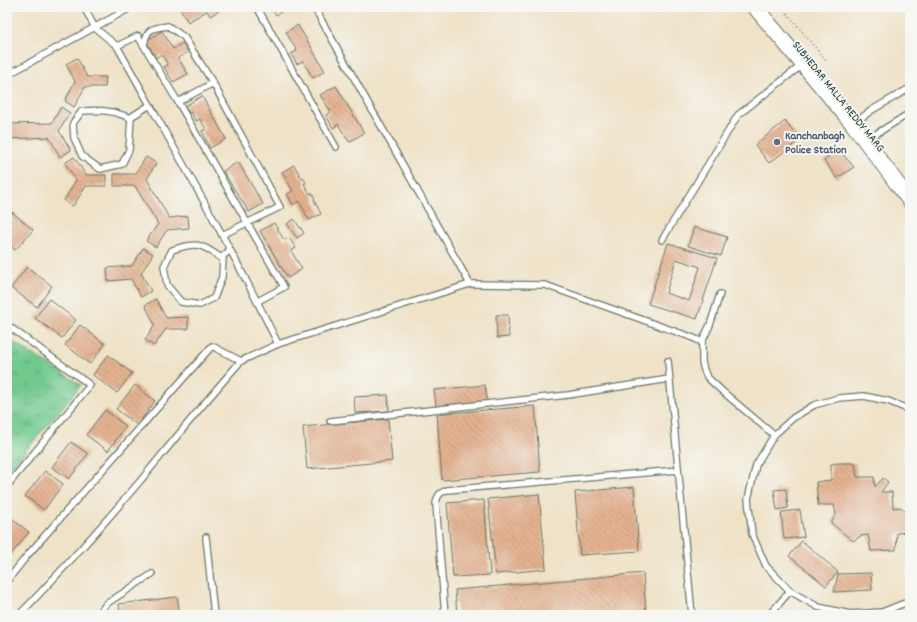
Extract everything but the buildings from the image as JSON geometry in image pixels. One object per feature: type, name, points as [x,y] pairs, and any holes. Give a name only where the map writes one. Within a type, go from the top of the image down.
[{"type":"main road","name":"SUBHEDAR MALLA REDDY MARG","points":[[755,7],[802,64],[856,121]]},
{"type":"main road","name":"SUBHEDAR MALLA REDDY MARG","points":[[768,7],[856,121],[910,201]]},
{"type":"main road","name":"SUBHEDAR MALLA REDDY MARG","points":[[868,139],[910,184]]},
{"type":"lane","points":[[84,7],[95,28],[117,46],[258,301],[278,344]]},
{"type":"lane","points":[[7,75],[132,7]]},
{"type":"lane","points":[[257,7],[336,147]]},
{"type":"lane","points":[[314,7],[470,284]]},
{"type":"lane","points":[[144,45],[146,34],[153,28],[168,26],[184,37],[213,83],[280,207],[222,235]]},
{"type":"lane","points":[[117,46],[138,36],[178,102],[284,287],[258,301]]},
{"type":"lane","points":[[662,240],[738,115],[802,64]]},
{"type":"lane","points":[[178,102],[213,83]]},
{"type":"lane","points":[[856,121],[910,88]]},
{"type":"lane","points":[[131,117],[129,150],[122,164],[100,168],[82,156],[74,138],[73,123],[82,111],[98,110],[116,112],[130,118],[131,117],[150,105]]},
{"type":"lane","points":[[868,139],[910,113]]},
{"type":"lane","points":[[223,257],[221,258],[208,248],[190,244],[172,250],[164,266],[167,285],[181,302],[200,305],[214,298],[222,277],[223,257],[230,250]]},
{"type":"lane","points":[[19,615],[55,578],[100,527],[242,361],[278,344],[470,284],[545,285],[702,342]]},
{"type":"lane","points":[[720,294],[710,325],[702,342],[702,362],[707,377],[774,435]]},
{"type":"lane","points":[[7,325],[90,385],[7,486]]},
{"type":"lane","points":[[7,581],[26,557],[212,346],[242,361]]},
{"type":"lane","points":[[668,361],[692,615]]},
{"type":"lane","points":[[330,421],[568,395],[669,379]]},
{"type":"lane","points":[[910,410],[888,401],[864,396],[838,398],[814,405],[792,418],[774,435],[756,465],[748,499],[752,534],[766,566],[790,591],[818,607],[850,614],[882,612],[910,601]]},
{"type":"lane","points":[[445,615],[436,504],[437,498],[441,492],[447,490],[678,470]]},
{"type":"lane","points":[[206,537],[214,615]]},
{"type":"lane","points":[[98,615],[106,604],[152,574]]},
{"type":"lane","points":[[769,615],[790,591]]},
{"type":"path","points":[[782,7],[827,62]]},
{"type":"green space","points":[[7,338],[81,385],[7,473]]},
{"type":"place","name":"Kanchanbagh Police Station","points":[[777,142]]}]
